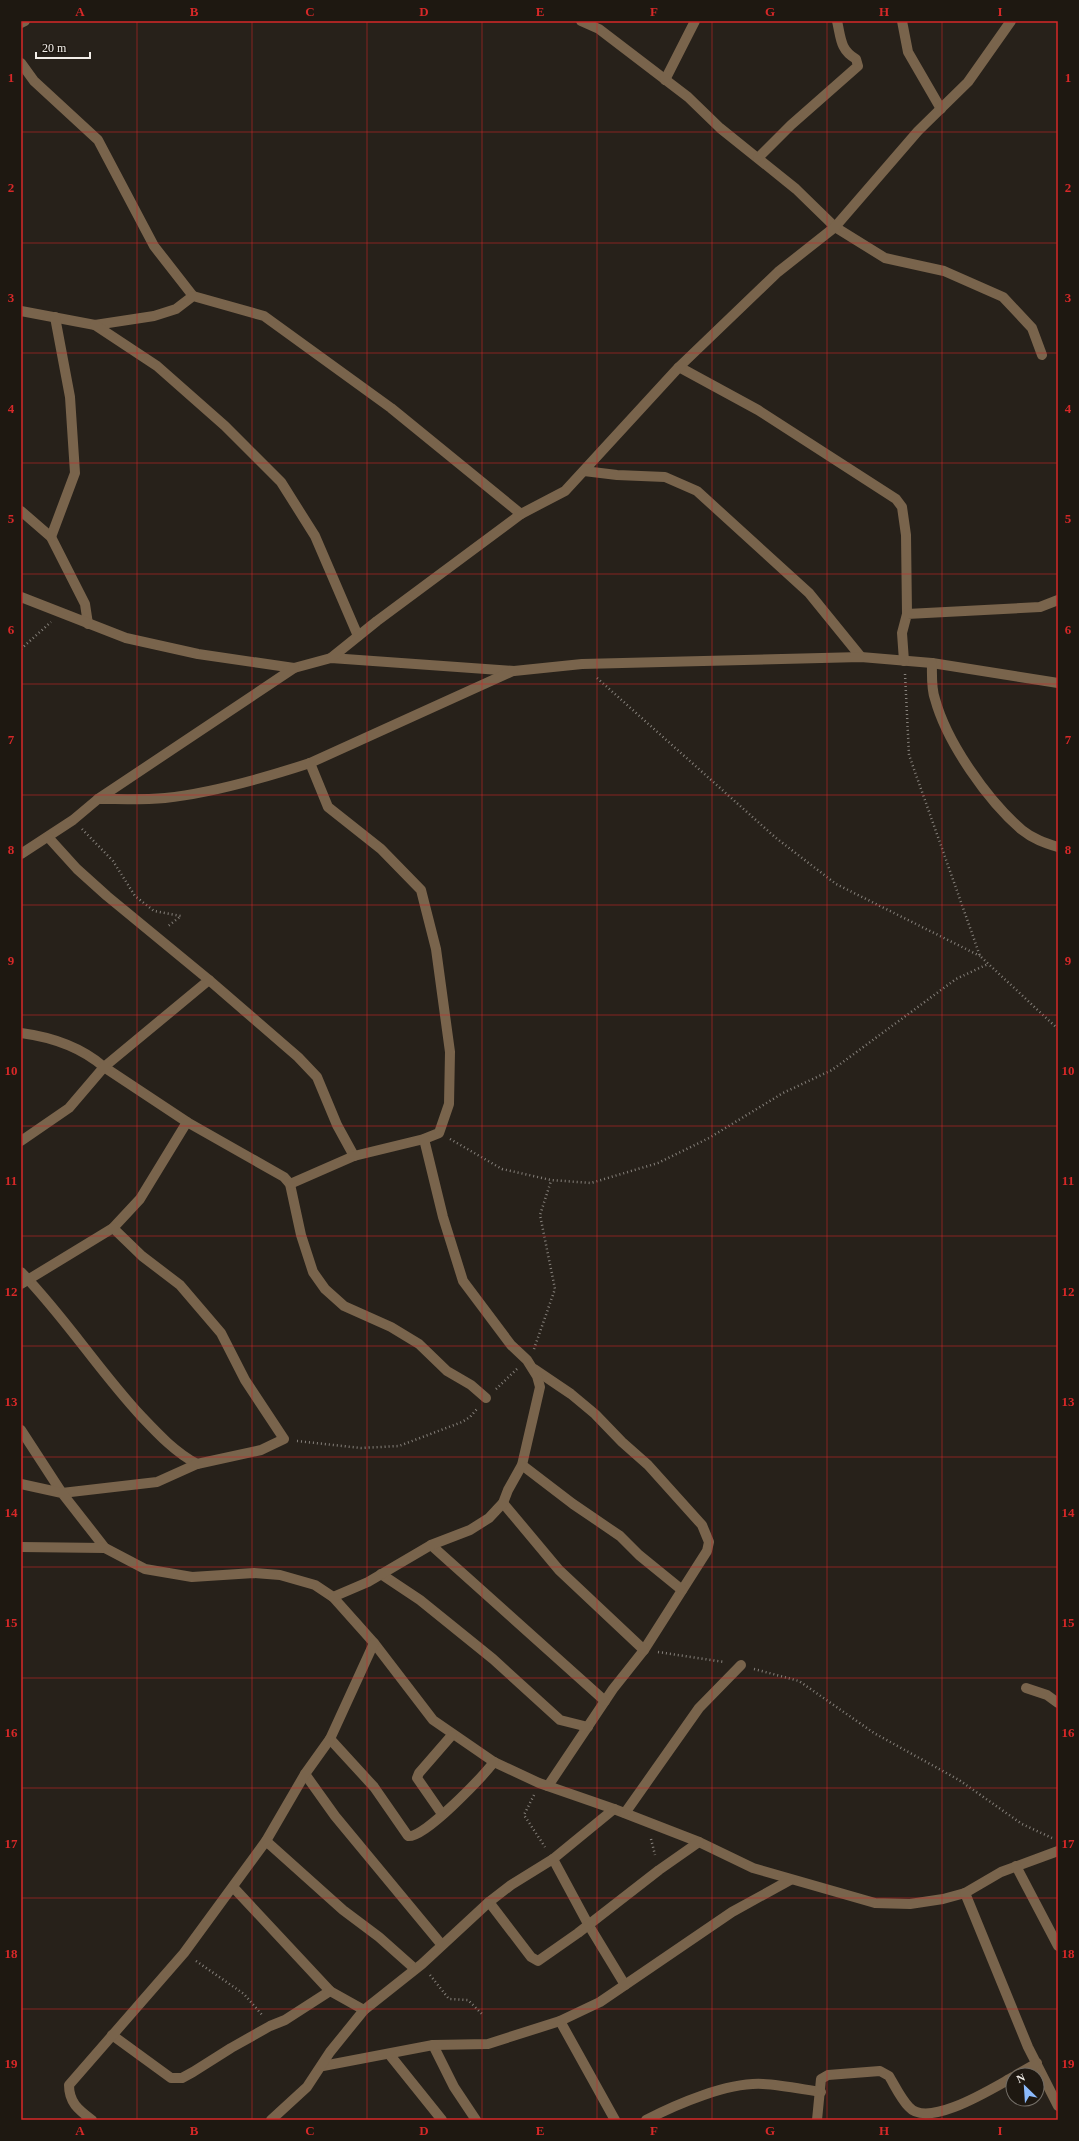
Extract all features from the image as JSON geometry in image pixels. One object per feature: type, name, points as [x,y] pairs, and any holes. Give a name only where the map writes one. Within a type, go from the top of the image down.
[{"type":"street","points":[[21,23],[25,21]]},
{"type":"street","points":[[581,21],[601,25],[796,189],[835,227],[885,258],[944,271],[1003,297],[1032,328],[1042,355]]},
{"type":"street","points":[[665,80],[695,21]]},
{"type":"street","points":[[758,158],[791,125],[858,66],[856,59],[847,54],[843,48],[837,21]]},
{"type":"street","points":[[902,21],[908,52],[941,109]]},
{"type":"street","points":[[331,658],[358,636],[521,514],[565,491],[679,367],[778,272],[835,227],[918,131],[968,82],[1006,24]]},
{"type":"street","points":[[21,63],[34,81],[98,140],[154,246],[193,296],[264,316],[391,408],[521,514]]},
{"type":"street","points":[[21,311],[95,324],[154,316],[176,309],[193,296]]},
{"type":"street","points":[[51,537],[75,473],[70,397],[54,317]]},
{"type":"street","points":[[95,324],[157,366],[225,426],[281,482],[315,536],[358,636]]},
{"type":"street","points":[[679,367],[758,410],[896,498],[902,507],[906,534],[907,614],[902,633],[904,661]]},
{"type":"street","points":[[584,471],[617,475],[664,477],[697,491],[810,593],[861,657]]},
{"type":"street","points":[[21,511],[51,537],[85,604],[88,624]]},
{"type":"street","points":[[21,597],[126,638],[198,654],[294,668]]},
{"type":"street","points":[[907,614],[1040,607],[1058,600]]},
{"type":"street","points":[[21,854],[73,820],[98,799],[294,668],[331,658],[514,671],[582,664],[861,657],[932,663],[1058,683]]},
{"type":"street","points":[[932,663],[934,698],[946,728],[983,789],[1022,831],[1040,841],[1058,847]]},
{"type":"street","points":[[98,799],[163,798],[203,793],[279,773],[310,763],[514,671]]},
{"type":"street","points":[[290,1184],[354,1156],[424,1139],[439,1133],[449,1104],[450,1052],[436,948],[421,890],[381,849],[328,807],[310,763]]},
{"type":"street","points":[[48,837],[77,869],[298,1057],[317,1077],[336,1125],[354,1156]]},
{"type":"street","points":[[21,1141],[69,1108],[104,1067],[209,980]]},
{"type":"street","points":[[21,1033],[36,1035],[71,1046],[93,1058],[104,1067],[187,1122],[284,1177],[290,1184],[301,1235],[313,1272],[325,1289],[344,1306],[391,1327],[419,1344],[447,1371],[472,1385],[486,1398]]},
{"type":"street","points":[[187,1122],[140,1199],[113,1228],[23,1278],[132,1406],[161,1437],[184,1457],[197,1464]]},
{"type":"street","points":[[424,1139],[442,1217],[463,1281],[511,1345],[530,1364],[571,1394],[595,1414],[622,1442],[648,1465],[702,1524],[709,1542],[707,1551],[644,1650],[544,1785]]},
{"type":"street","points":[[21,1484],[62,1493],[157,1482],[197,1464],[261,1450],[284,1439],[245,1380],[220,1333],[180,1285],[142,1256],[113,1228]]},
{"type":"street","points":[[333,1597],[381,1574],[431,1545],[470,1530],[490,1518],[503,1503],[508,1490],[522,1465],[540,1387],[538,1376],[530,1364]]},
{"type":"street","points":[[21,1430],[62,1493],[105,1548],[145,1569],[192,1577],[254,1573],[280,1575],[315,1584],[333,1597],[374,1643],[433,1720],[452,1735],[494,1762],[544,1785],[614,1809],[699,1842],[753,1868],[790,1880],[875,1903],[910,1904],[943,1899],[965,1892],[1001,1872],[1058,1851]]},
{"type":"street","points":[[522,1465],[573,1504],[620,1536],[639,1555],[682,1590]]},
{"type":"street","points":[[503,1503],[559,1570],[644,1650]]},
{"type":"street","points":[[431,1545],[605,1701]]},
{"type":"street","points":[[21,1547],[105,1548]]},
{"type":"street","points":[[381,1574],[420,1600],[493,1659],[560,1720],[588,1727]]},
{"type":"street","points":[[92,2120],[75,2107],[69,2096],[69,2085],[184,1953],[266,1841],[305,1774],[330,1739],[374,1643]]},
{"type":"street","points":[[624,1813],[699,1708],[741,1665]]},
{"type":"street","points":[[1026,1688],[1047,1695],[1058,1703]]},
{"type":"street","points":[[442,1814],[417,1778],[419,1772],[452,1735]]},
{"type":"street","points":[[330,1739],[374,1787],[408,1836],[412,1837],[423,1830],[474,1786],[494,1762]]},
{"type":"street","points":[[305,1774],[335,1816],[442,1944]]},
{"type":"street","points":[[271,2120],[306,2087],[323,2066],[330,2052],[364,2010],[418,1966],[489,1902],[511,1885],[554,1859],[614,1809]]},
{"type":"street","points":[[266,1841],[343,1910],[418,1966]]},
{"type":"street","points":[[489,1902],[534,1960],[542,1959],[659,1870],[699,1842]]},
{"type":"street","points":[[554,1859],[588,1924],[625,1985]]},
{"type":"street","points":[[1016,1866],[1058,1946]]},
{"type":"street","points":[[323,2066],[433,2045],[488,2044],[560,2021],[600,2002],[732,1912],[790,1880]]},
{"type":"street","points":[[233,1887],[330,1992],[364,2010]]},
{"type":"street","points":[[965,1892],[1037,2064],[1058,2106]]},
{"type":"street","points":[[112,2035],[171,2078],[182,2078],[270,2026],[285,2020],[330,1992]]},
{"type":"street","points":[[560,2021],[615,2120]]},
{"type":"street","points":[[433,2045],[454,2087],[476,2120]]},
{"type":"street","points":[[389,2054],[442,2120]]},
{"type":"street","points":[[1031,2067],[1037,2064]]},
{"type":"street","points":[[817,2120],[822,2079],[828,2075],[880,2071],[889,2076],[909,2108],[920,2113],[931,2113],[954,2107],[1005,2081]]},
{"type":"street","points":[[646,2120],[689,2101],[743,2085],[762,2084],[820,2092]]},
{"type":"path","points":[[21,649],[61,613]]},
{"type":"path","points":[[904,661],[909,755],[980,956]]},
{"type":"path","points":[[582,664],[776,838],[836,884],[980,956],[1058,1029]]},
{"type":"path","points":[[73,820],[113,861],[136,896],[154,911],[181,916],[155,935]]},
{"type":"path","points":[[439,1133],[502,1169],[551,1180],[591,1182],[658,1163],[709,1138],[783,1093],[832,1070],[956,979],[988,964]]},
{"type":"path","points":[[284,1439],[361,1448],[400,1446],[462,1422],[470,1417],[486,1398],[530,1364],[555,1289],[540,1215],[551,1180]]},
{"type":"path","points":[[644,1650],[698,1657],[741,1665],[799,1681],[874,1733],[959,1780],[1022,1824],[1058,1841]]},
{"type":"path","points":[[544,1785],[524,1815],[554,1859]]},
{"type":"path","points":[[646,1821],[659,1870]]},
{"type":"path","points":[[184,1953],[244,1994],[268,2021],[270,2026]]},
{"type":"path","points":[[418,1966],[449,1999],[468,2000],[483,2015]]}]
